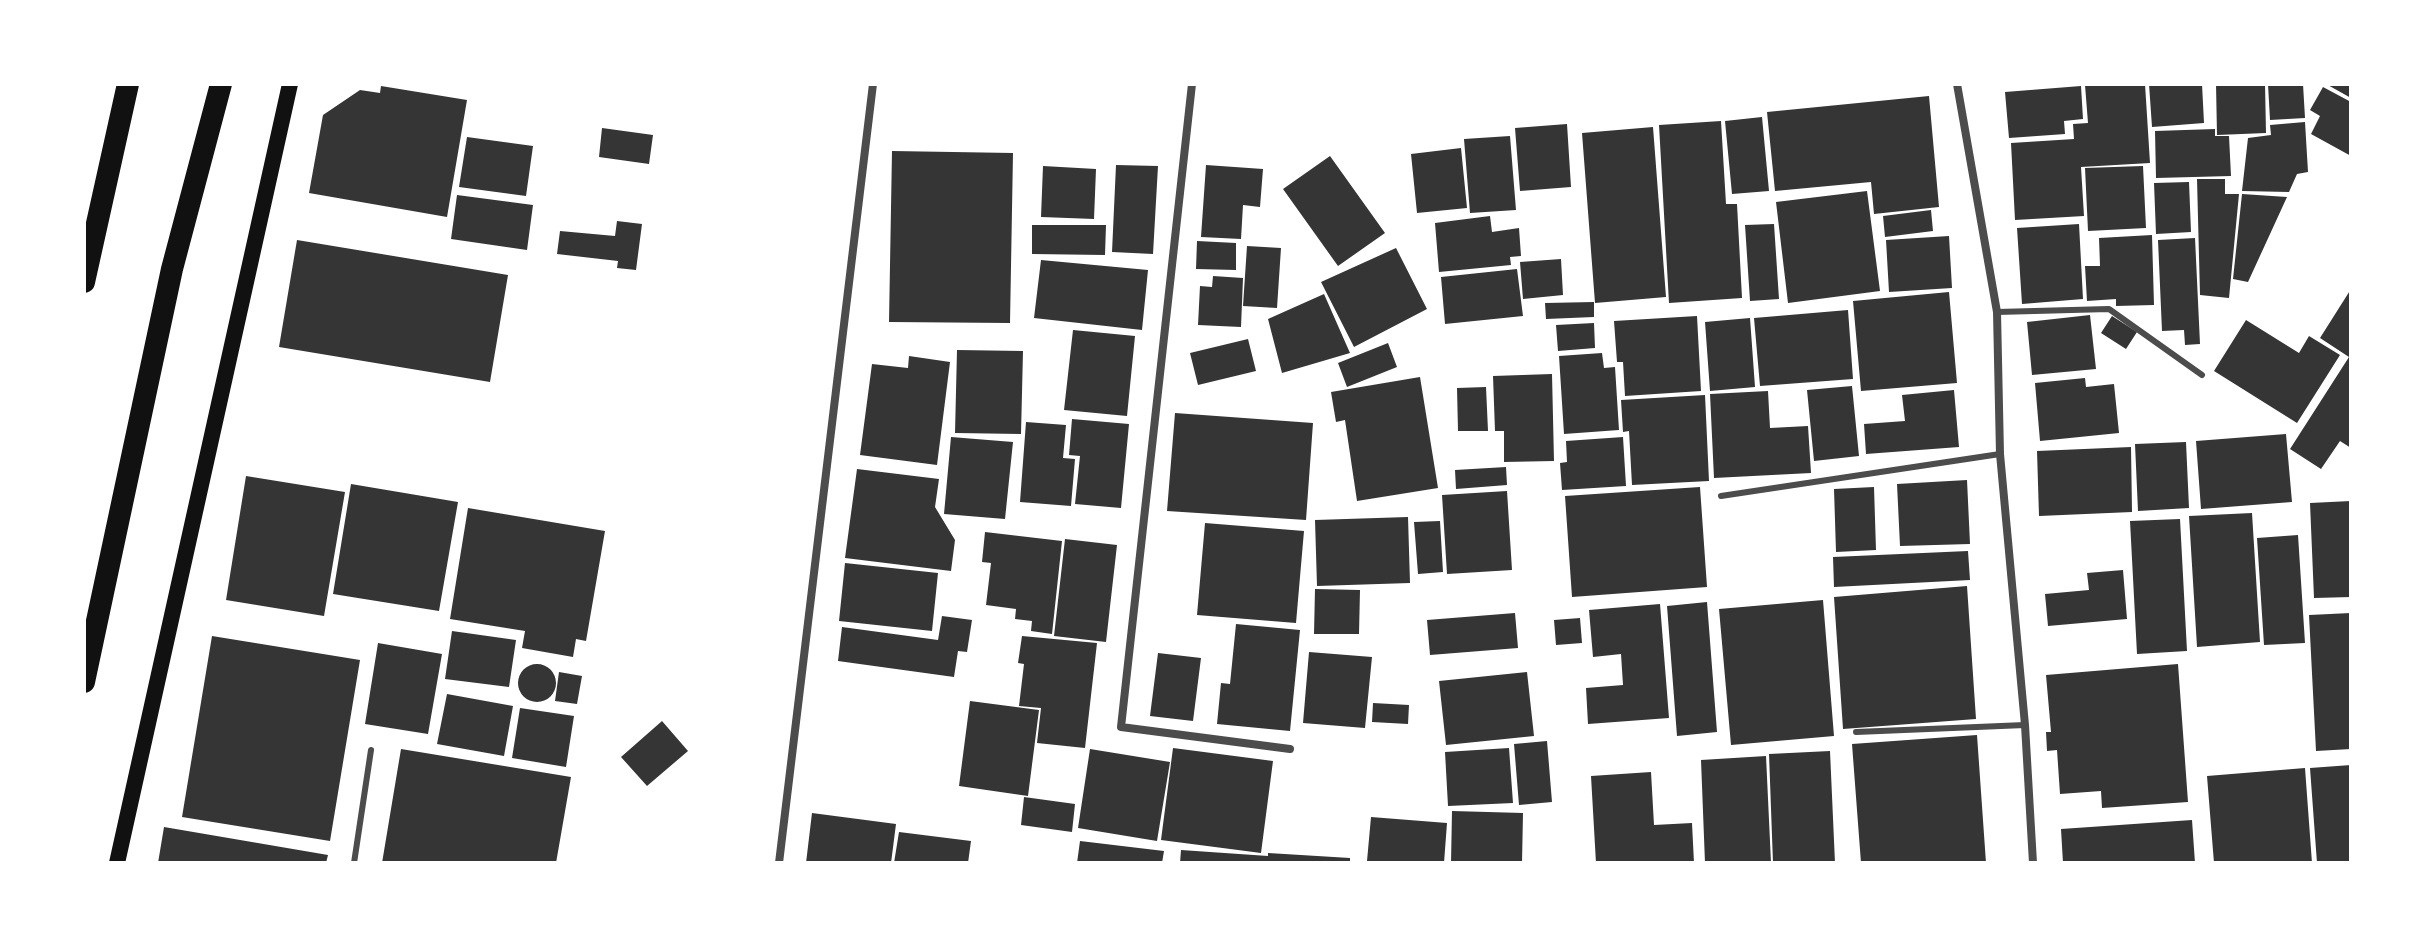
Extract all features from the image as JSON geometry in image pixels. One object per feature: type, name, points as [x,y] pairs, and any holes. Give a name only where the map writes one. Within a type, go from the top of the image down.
[{"type":"highway","points":[[85,271],[128,84]]},
{"type":"highway","points":[[84,682],[172,269],[221,84]]},
{"type":"main road","points":[[117,863],[290,84]]},
{"type":"street","points":[[779,863],[873,84]]},
{"type":"street","points":[[1192,84],[1121,727],[1290,749]]},
{"type":"street","points":[[1957,84],[1997,312],[2000,454],[2025,725],[2033,863]]},
{"type":"lane","points":[[1997,312],[2109,309],[2202,375]]},
{"type":"lane","points":[[1721,496],[2000,454]]},
{"type":"lane","points":[[1856,732],[2025,725]]},
{"type":"lane","points":[[354,863],[371,750]]},
{"type":"building","points":[[2145,84],[2150,163],[2081,167],[2084,216],[2015,220],[2011,143],[2074,139],[2073,124],[2088,123],[2085,85]]},
{"type":"building","points":[[2149,84],[2202,84],[2204,123],[2152,127]]},
{"type":"building","points":[[2216,84],[2265,84],[2266,133],[2217,135]]},
{"type":"building","points":[[2268,84],[2303,84],[2305,118],[2270,120]]},
{"type":"building","points":[[2326,84],[2351,84],[2351,98]]},
{"type":"building","points":[[381,86],[467,100],[447,217],[309,193],[323,115],[360,90],[380,93]]},
{"type":"building","points":[[2081,86],[2083,119],[2064,121],[2065,134],[2009,138],[2005,92]]},
{"type":"building","points":[[2323,87],[2351,102],[2351,156],[2311,134],[2320,116],[2310,110]]},
{"type":"building","points":[[1929,96],[1939,207],[1874,214],[1871,182],[1775,191],[1767,112]]},
{"type":"building","points":[[1762,117],[1769,191],[1732,194],[1725,121]]},
{"type":"building","points":[[1721,121],[1726,204],[1737,204],[1742,298],[1669,303],[1659,125]]},
{"type":"building","points":[[2305,122],[2308,172],[2297,174],[2289,192],[2242,191],[2248,138],[2271,135],[2270,125]]},
{"type":"building","points":[[1567,124],[1571,187],[1520,191],[1515,128]]},
{"type":"building","points":[[1653,127],[1666,297],[1595,303],[1582,133]]},
{"type":"building","points":[[602,128],[653,135],[649,164],[599,157]]},
{"type":"building","points":[[2215,129],[2215,136],[2229,136],[2231,176],[2156,178],[2155,131]]},
{"type":"building","points":[[1510,136],[1516,210],[1470,213],[1464,139]]},
{"type":"building","points":[[467,137],[533,146],[526,196],[459,187]]},
{"type":"building","points":[[1461,148],[1467,208],[1417,213],[1411,154]]},
{"type":"building","points":[[892,151],[1013,153],[1010,323],[889,322]]},
{"type":"building","points":[[1330,156],[1385,233],[1338,266],[1283,189]]},
{"type":"building","points":[[1116,165],[1158,166],[1153,254],[1112,252]]},
{"type":"building","points":[[1206,165],[1263,169],[1260,207],[1243,205],[1241,239],[1201,237]]},
{"type":"building","points":[[1043,166],[1096,169],[1094,219],[1041,217]]},
{"type":"building","points":[[2143,166],[2146,228],[2088,231],[2085,168]]},
{"type":"building","points":[[2197,179],[2225,179],[2225,194],[2239,194],[2229,298],[2200,295]]},
{"type":"building","points":[[2189,182],[2191,232],[2156,234],[2154,183]]},
{"type":"building","points":[[1867,191],[1880,291],[1788,303],[1776,202]]},
{"type":"building","points":[[2242,194],[2287,197],[2248,282],[2233,279]]},
{"type":"building","points":[[457,195],[533,205],[527,250],[451,239]]},
{"type":"building","points":[[1931,210],[1933,231],[1885,237],[1883,216]]},
{"type":"building","points":[[1490,216],[1492,232],[1519,228],[1521,256],[1510,257],[1511,265],[1439,272],[1435,223]]},
{"type":"building","points":[[617,221],[642,224],[636,270],[617,268],[618,261],[557,254],[560,231],[615,236]]},
{"type":"building","points":[[1774,224],[1779,299],[1750,301],[1745,225]]},
{"type":"building","points":[[2079,224],[2083,299],[2022,304],[2017,228]]},
{"type":"building","points":[[1032,225],[1106,225],[1105,255],[1032,254]]},
{"type":"building","points":[[2152,235],[2154,305],[2116,306],[2116,299],[2087,301],[2085,266],[2100,266],[2099,238]]},
{"type":"building","points":[[1949,236],[1952,288],[1889,292],[1886,240]]},
{"type":"building","points":[[2195,238],[2200,344],[2185,345],[2184,330],[2162,331],[2158,240]]},
{"type":"building","points":[[297,240],[508,275],[490,382],[279,347]]},
{"type":"building","points":[[1197,241],[1236,243],[1236,270],[1196,269]]},
{"type":"building","points":[[1247,246],[1281,248],[1277,308],[1243,306]]},
{"type":"building","points":[[1396,248],[1427,309],[1354,347],[1321,282]]},
{"type":"building","points":[[1561,259],[1563,295],[1523,299],[1520,262]]},
{"type":"building","points":[[1041,260],[1148,270],[1142,330],[1034,318]]},
{"type":"building","points":[[1517,269],[1523,316],[1445,324],[1441,277]]},
{"type":"building","points":[[1213,276],[1243,278],[1241,327],[1198,325],[1200,286],[1212,287]]},
{"type":"building","points":[[2351,289],[2351,448],[2340,441],[2321,469],[2290,449],[2349,357],[2320,338]]},
{"type":"building","points":[[1949,292],[1957,383],[1861,391],[1853,301]]},
{"type":"building","points":[[1324,294],[1350,353],[1282,373],[1268,319]]},
{"type":"building","points":[[1594,302],[1594,317],[1546,319],[1545,303]]},
{"type":"building","points":[[1848,310],[1853,379],[1760,386],[1754,318]]},
{"type":"building","points":[[2090,315],[2096,369],[2032,375],[2027,322]]},
{"type":"building","points":[[1697,316],[1701,391],[1625,396],[1623,362],[1617,362],[1614,321]]},
{"type":"building","points":[[2112,316],[2137,332],[2126,349],[2101,333]]},
{"type":"building","points":[[1750,318],[1755,387],[1710,391],[1705,322]]},
{"type":"building","points":[[2246,320],[2299,353],[2309,336],[2340,355],[2297,423],[2214,371]]},
{"type":"building","points":[[1594,323],[1595,348],[1558,351],[1556,325]]},
{"type":"building","points":[[1073,330],[1135,336],[1127,416],[1064,410]]},
{"type":"building","points":[[1248,339],[1256,371],[1198,385],[1190,353]]},
{"type":"building","points":[[1388,343],[1397,367],[1347,387],[1338,363]]},
{"type":"building","points":[[957,350],[1023,351],[1021,434],[955,433]]},
{"type":"building","points":[[1602,353],[1604,368],[1615,367],[1619,430],[1564,434],[1559,356]]},
{"type":"building","points":[[909,356],[950,362],[937,465],[860,455],[872,364],[908,368]]},
{"type":"building","points":[[1552,374],[1554,461],[1504,462],[1504,431],[1495,431],[1493,376]]},
{"type":"building","points":[[1420,377],[1438,488],[1357,501],[1345,420],[1336,422],[1331,392]]},
{"type":"building","points":[[2085,378],[2086,387],[2114,384],[2119,433],[2040,441],[2035,383]]},
{"type":"building","points":[[1852,386],[1859,456],[1814,461],[1807,390]]},
{"type":"building","points":[[1486,387],[1488,431],[1458,431],[1457,388]]},
{"type":"building","points":[[1954,390],[1959,447],[1866,454],[1864,424],[1905,421],[1902,395]]},
{"type":"building","points":[[1768,391],[1770,428],[1808,426],[1811,473],[1714,478],[1710,394]]},
{"type":"building","points":[[1705,395],[1709,481],[1632,485],[1629,431],[1623,432],[1621,400]]},
{"type":"building","points":[[1175,413],[1313,423],[1306,520],[1167,511]]},
{"type":"building","points":[[1072,419],[1129,424],[1121,508],[1075,504],[1080,456],[1069,455]]},
{"type":"building","points":[[1026,422],[1066,425],[1063,458],[1075,459],[1071,506],[1020,502]]},
{"type":"building","points":[[2286,434],[2292,502],[2201,509],[2196,441]]},
{"type":"building","points":[[951,437],[1013,442],[1005,519],[944,514]]},
{"type":"building","points":[[1623,437],[1626,486],[1562,490],[1560,463],[1567,462],[1566,441]]},
{"type":"building","points":[[2186,442],[2189,508],[2138,511],[2135,444]]},
{"type":"building","points":[[2131,447],[2132,512],[2039,516],[2037,451]]},
{"type":"building","points":[[1506,467],[1507,485],[1456,489],[1455,470]]},
{"type":"building","points":[[857,469],[939,479],[935,507],[955,540],[951,571],[845,558]]},
{"type":"building","points":[[246,476],[345,492],[324,616],[226,600]]},
{"type":"building","points":[[1967,480],[1970,544],[1900,546],[1897,484]]},
{"type":"building","points":[[351,484],[458,502],[439,611],[333,594]]},
{"type":"building","points":[[1700,487],[1707,587],[1572,597],[1565,496]]},
{"type":"building","points":[[1874,487],[1876,550],[1836,552],[1834,489]]},
{"type":"building","points":[[1507,491],[1512,570],[1447,574],[1442,495]]},
{"type":"building","points":[[2351,501],[2351,597],[2314,598],[2310,503]]},
{"type":"building","points":[[468,508],[605,531],[586,641],[576,639],[573,657],[522,648],[525,631],[450,619]]},
{"type":"building","points":[[2252,513],[2260,642],[2197,647],[2189,516]]},
{"type":"building","points":[[1408,517],[1410,583],[1317,586],[1315,520]]},
{"type":"building","points":[[2180,519],[2187,651],[2137,654],[2130,521]]},
{"type":"building","points":[[1440,521],[1443,572],[1418,574],[1414,522]]},
{"type":"building","points":[[1205,523],[1304,531],[1296,623],[1197,615]]},
{"type":"building","points":[[985,532],[1062,541],[1052,634],[1031,631],[1032,621],[1015,619],[1016,609],[986,605],[991,563],[982,562]]},
{"type":"building","points":[[2298,535],[2305,643],[2264,645],[2257,538]]},
{"type":"building","points":[[1065,539],[1117,545],[1106,642],[1054,636]]},
{"type":"building","points":[[1968,551],[1970,580],[1834,587],[1833,557]]},
{"type":"building","points":[[845,563],[938,573],[932,631],[839,621]]},
{"type":"building","points":[[2123,570],[2127,619],[2048,626],[2045,594],[2089,590],[2087,573]]},
{"type":"building","points":[[1967,586],[1976,719],[1843,729],[1834,597]]},
{"type":"building","points":[[1315,589],[1360,590],[1359,634],[1314,634]]},
{"type":"building","points":[[1823,600],[1834,736],[1731,745],[1719,609]]},
{"type":"building","points":[[1707,602],[1717,732],[1677,736],[1667,606]]},
{"type":"building","points":[[1660,604],[1669,718],[1588,724],[1586,688],[1623,685],[1621,654],[1593,657],[1589,610]]},
{"type":"building","points":[[1515,613],[1518,648],[1430,655],[1427,620]]},
{"type":"building","points":[[2351,613],[2351,749],[2316,751],[2309,615]]},
{"type":"building","points":[[942,616],[972,620],[967,652],[958,651],[954,677],[838,661],[842,627],[938,640]]},
{"type":"building","points":[[1580,618],[1582,643],[1556,645],[1554,620]]},
{"type":"building","points":[[1236,624],[1300,630],[1290,731],[1217,724],[1221,683],[1230,684]]},
{"type":"building","points":[[452,631],[516,640],[509,687],[445,679]]},
{"type":"building","points":[[212,636],[360,660],[330,841],[182,817]]},
{"type":"building","points":[[1022,636],[1097,643],[1085,748],[1037,743],[1041,708],[1019,706],[1024,664],[1018,663]]},
{"type":"building","points":[[378,643],[442,654],[428,734],[365,724]]},
{"type":"building","points":[[1309,652],[1372,657],[1365,728],[1303,723]]},
{"type":"building","points":[[1158,653],[1201,658],[1193,721],[1150,716]]},
{"type":"building","points":[[537,664],[550,670],[556,683],[550,696],[537,702],[524,696],[518,683],[524,670]]},
{"type":"building","points":[[2178,664],[2188,802],[2102,808],[2101,791],[2060,794],[2057,750],[2047,751],[2046,732],[2051,732],[2046,675]]},
{"type":"building","points":[[559,672],[582,676],[577,704],[555,701]]},
{"type":"building","points":[[1527,672],[1534,736],[1446,745],[1439,681]]},
{"type":"building","points":[[447,694],[513,706],[504,756],[437,744]]},
{"type":"building","points":[[970,701],[1039,710],[1028,796],[959,786]]},
{"type":"building","points":[[1373,703],[1409,705],[1408,724],[1372,722]]},
{"type":"building","points":[[520,708],[574,716],[566,767],[512,758]]},
{"type":"building","points":[[662,721],[688,751],[647,786],[621,757]]},
{"type":"building","points":[[1977,735],[1986,863],[1861,863],[1852,744]]},
{"type":"building","points":[[1547,741],[1552,802],[1519,805],[1514,744]]},
{"type":"building","points":[[1173,748],[1273,761],[1261,853],[1161,840]]},
{"type":"building","points":[[1509,748],[1513,803],[1448,806],[1445,752]]},
{"type":"building","points":[[401,749],[571,777],[556,863],[382,863]]},
{"type":"building","points":[[1090,749],[1170,762],[1157,841],[1078,828]]},
{"type":"building","points":[[1830,751],[1835,863],[1773,863],[1769,754]]},
{"type":"building","points":[[1766,756],[1771,863],[1705,863],[1701,760]]},
{"type":"building","points":[[2351,765],[2351,863],[2317,863],[2310,768]]},
{"type":"building","points":[[2305,768],[2312,863],[2214,863],[2207,776]]},
{"type":"building","points":[[1651,772],[1654,825],[1692,823],[1694,863],[1596,863],[1591,776]]},
{"type":"building","points":[[1024,797],[1075,804],[1072,832],[1021,825]]},
{"type":"building","points":[[1452,811],[1523,813],[1522,863],[1451,863]]},
{"type":"building","points":[[812,813],[896,824],[891,863],[806,863]]},
{"type":"building","points":[[1371,817],[1447,823],[1444,863],[1367,861]]},
{"type":"building","points":[[2192,820],[2195,863],[2063,863],[2061,829]]},
{"type":"building","points":[[164,827],[328,855],[326,863],[158,863]]},
{"type":"building","points":[[899,832],[971,841],[968,863],[894,863]]},
{"type":"building","points":[[1080,841],[1164,851],[1162,863],[1077,863]]},
{"type":"building","points":[[1181,850],[1350,858],[1350,863],[1180,863]]}]
